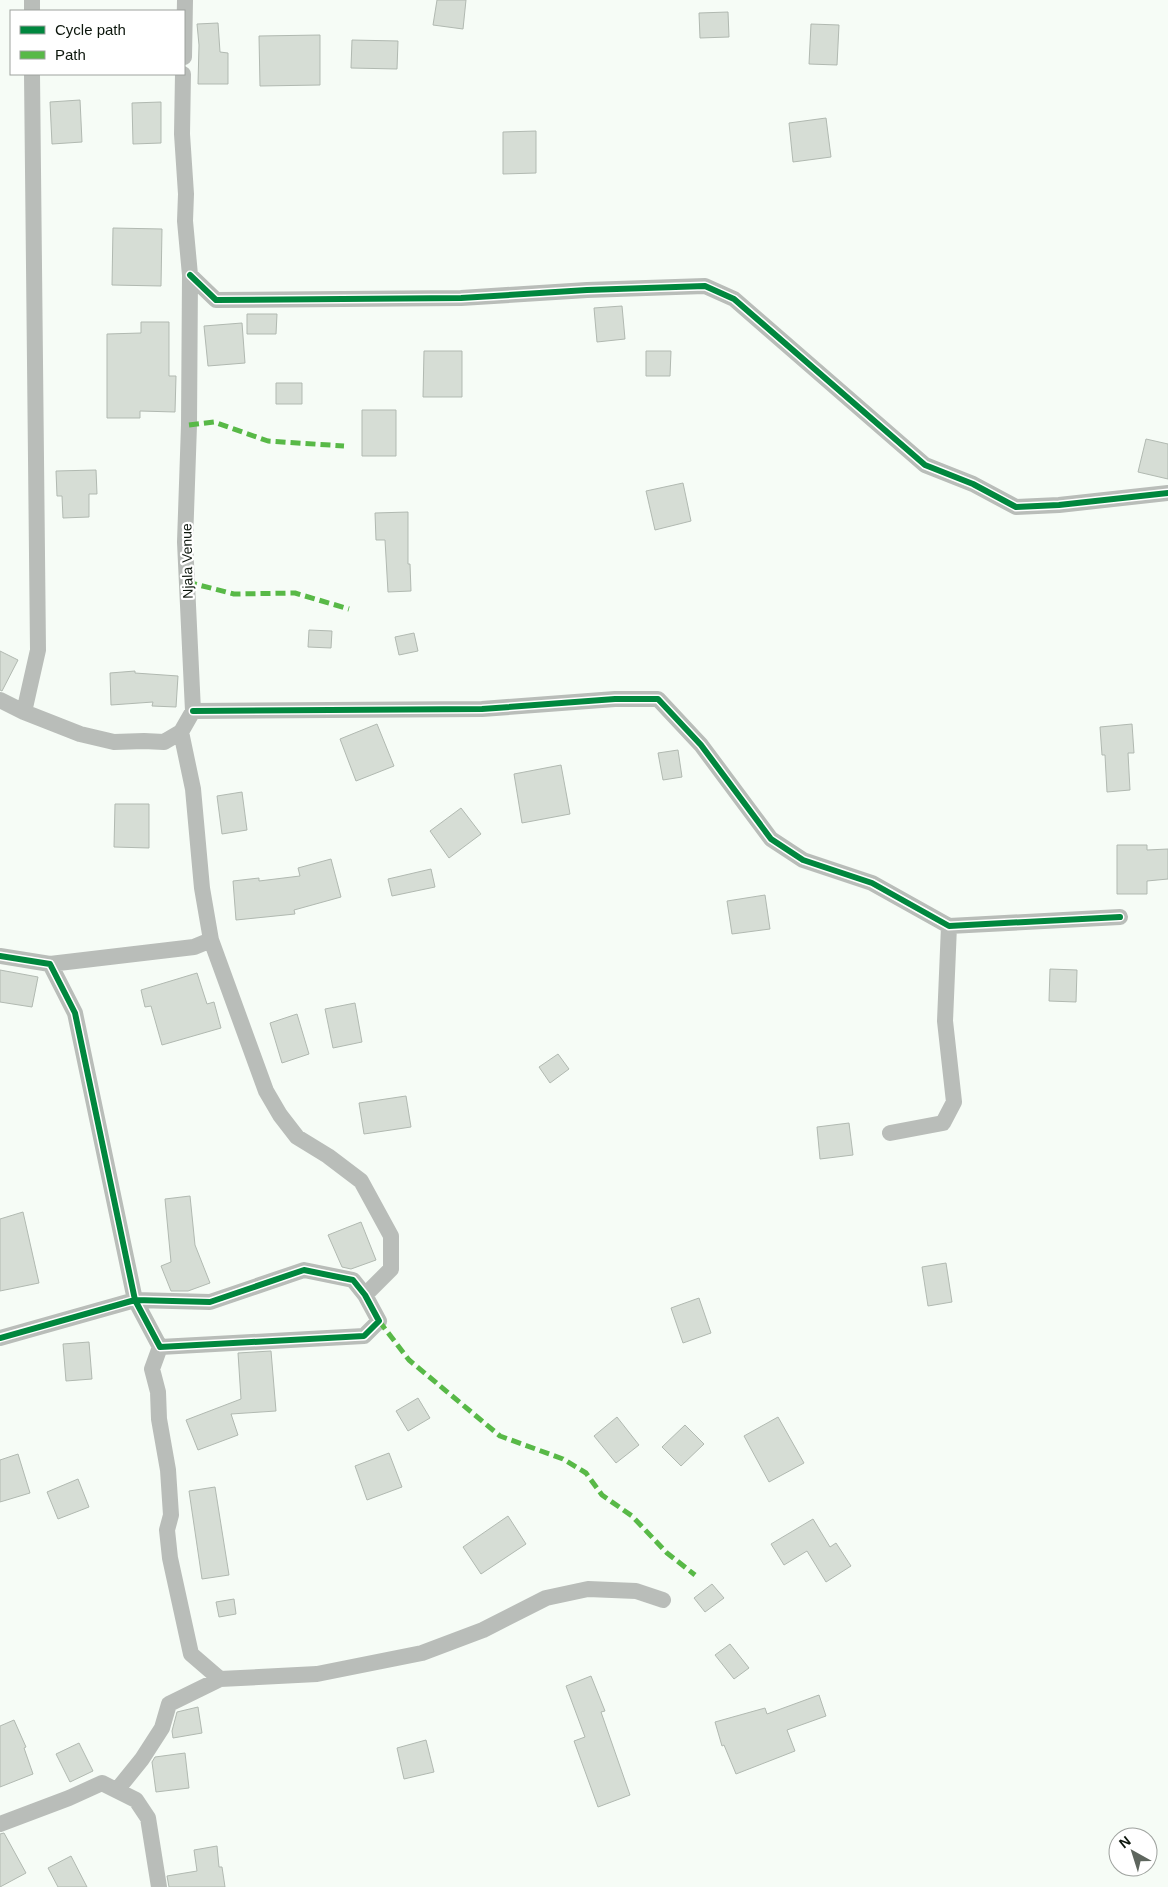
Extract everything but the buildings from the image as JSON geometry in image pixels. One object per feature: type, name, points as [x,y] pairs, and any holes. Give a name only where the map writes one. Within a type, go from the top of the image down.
[{"type":"street","points":[[24,712],[38,650],[32,75]]},
{"type":"street","name":"Njala Venue","points":[[183,75],[182,134],[186,194],[185,221],[190,275],[189,425],[185,542],[193,711]]},
{"type":"street","points":[[190,275],[216,300],[461,298],[587,290],[705,286],[734,299],[925,465],[973,484],[1016,507],[1059,506],[1168,493]]},
{"type":"street","points":[[0,700],[24,712],[80,734],[114,742],[164,742],[181,732],[193,711],[482,709],[615,699],[658,699],[701,745],[771,839],[803,860],[872,882],[950,926],[1120,917]]},
{"type":"street","points":[[181,732],[193,790],[202,888],[211,940],[266,1091],[280,1115],[297,1137],[328,1156],[361,1181],[392,1236],[391,1268],[365,1295]]},
{"type":"street","points":[[890,1134],[943,1123],[954,1102],[945,1021],[950,926]]},
{"type":"street","points":[[0,956],[50,964],[194,946],[211,940]]},
{"type":"street","points":[[50,964],[75,1013],[135,1300],[160,1347],[152,1369],[158,1392],[159,1419],[168,1470],[171,1515],[167,1530],[170,1558],[191,1654],[220,1679]]},
{"type":"street","points":[[0,1338],[135,1300],[210,1302],[304,1270],[353,1280],[365,1295],[379,1321],[364,1336],[160,1347]]},
{"type":"street","points":[[117,1790],[142,1759],[162,1728],[169,1704],[220,1679],[317,1674],[422,1652],[483,1630],[546,1598],[588,1589],[636,1591],[664,1600]]},
{"type":"street","points":[[0,1824],[70,1798],[102,1783],[136,1800],[148,1818],[159,1887]]},
{"type":"marked path","points":[[189,425],[214,422],[268,441],[344,446]]},
{"type":"marked path","points":[[187,582],[234,594],[295,593],[349,609]]},
{"type":"marked path","points":[[379,1321],[409,1360],[500,1436],[563,1459],[586,1473],[602,1495],[632,1516],[667,1553],[695,1575]]},
{"type":"cycle path","points":[[190,275],[216,300],[461,298],[587,290],[705,286],[734,299],[925,465],[973,484],[1016,507],[1059,505],[1168,493]]},
{"type":"cycle path","points":[[193,711],[482,709],[615,699],[658,699],[701,745],[771,839],[803,860],[872,883],[949,926],[1120,917]]},
{"type":"cycle path","points":[[0,956],[50,964],[75,1013],[135,1300],[160,1347],[364,1336],[379,1321],[365,1295],[353,1280],[304,1270],[210,1302],[135,1300],[0,1338]]}]
